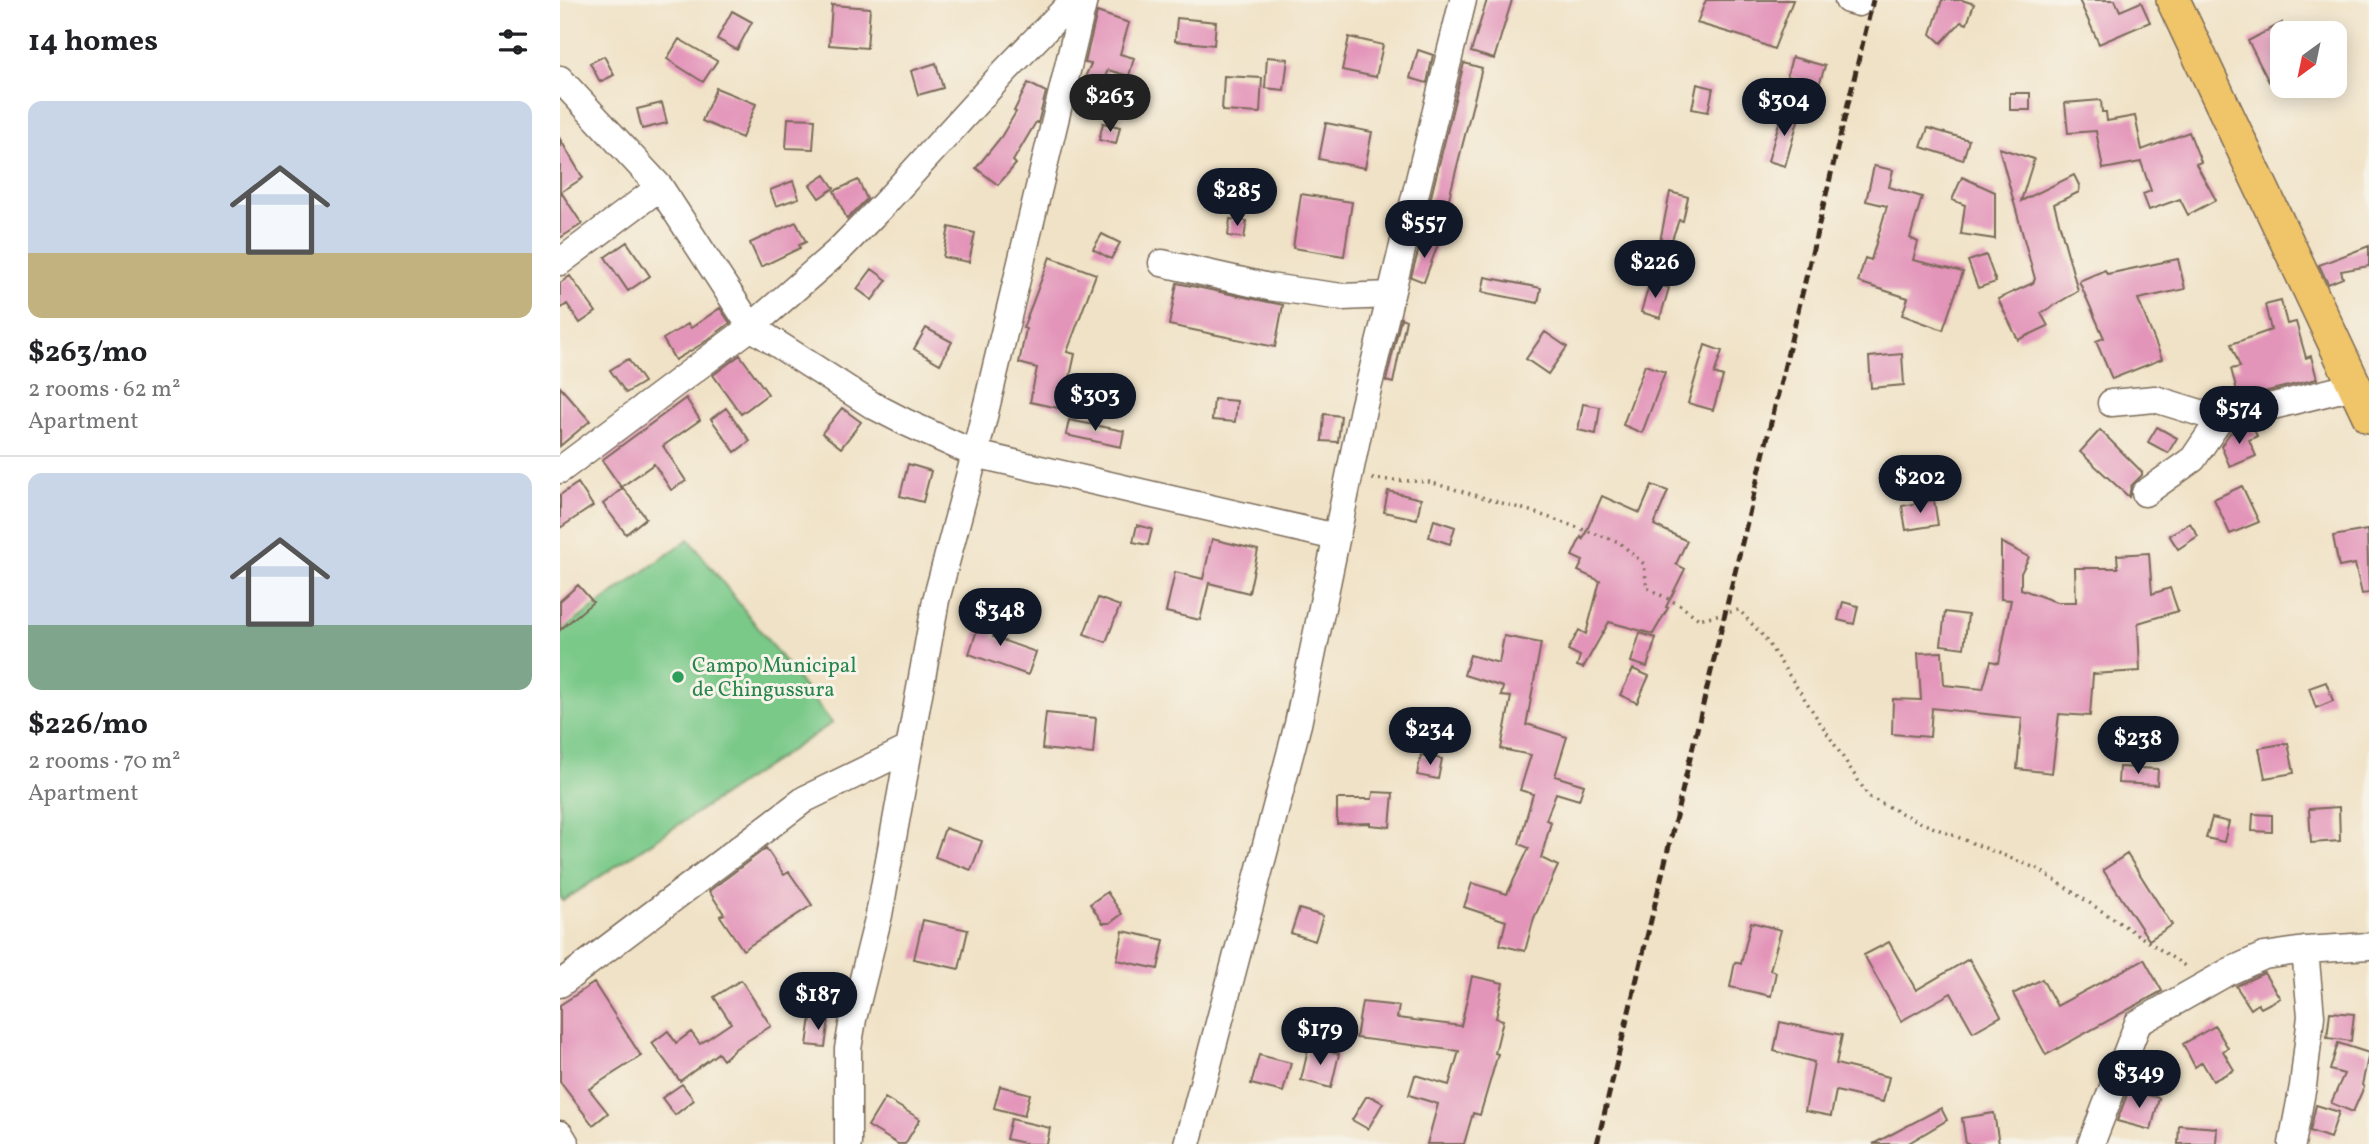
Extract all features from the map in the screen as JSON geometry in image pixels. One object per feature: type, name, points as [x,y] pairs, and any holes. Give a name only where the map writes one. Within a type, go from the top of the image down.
[{"type":"main road","points":[[2173,0],[2369,416]]},
{"type":"street","points":[[560,470],[751,327],[837,252],[1073,0]]},
{"type":"street","points":[[849,1144],[848,1049],[878,915],[936,600],[975,454],[1084,0]]},
{"type":"street","points":[[1187,1144],[1298,724],[1390,295],[1463,0]]},
{"type":"street","points":[[560,79],[660,187],[751,327],[872,405],[975,454],[1336,537]]},
{"type":"street","points":[[560,261],[660,187]]},
{"type":"street","points":[[1162,263],[1269,286],[1342,297],[1390,295]]},
{"type":"street","points":[[2111,403],[2155,399],[2220,419],[2354,386]]},
{"type":"street","points":[[2145,493],[2193,459],[2220,419]]},
{"type":"street","points":[[560,984],[805,799],[908,749]]},
{"type":"street","points":[[2091,1144],[2138,1023],[2264,956],[2369,946]]},
{"type":"street","points":[[2292,1144],[2303,1086],[2311,1016],[2305,950]]},
{"type":"street","points":[[560,1134],[566,1144]]},
{"type":"path","points":[[1349,478],[1429,482],[1530,511],[1619,542],[1644,564],[1647,588],[1680,605],[1699,619],[1740,610],[1764,637],[1869,797],[1917,821],[2038,869],[2211,982]]},
{"type":"green space","name":"Campo Municipal de Chingussura","points":[[689,539],[832,723],[563,901],[560,896],[560,632]]},
{"type":"building","points":[[1487,0],[1512,0],[1494,59],[1471,52]]},
{"type":"building","points":[[1706,0],[1793,0],[1774,49],[1697,23]]},
{"type":"building","points":[[1942,0],[1962,0],[1974,4],[1967,24],[1961,22],[1941,43],[1931,34]]},
{"type":"building","points":[[2079,0],[2115,0],[2120,11],[2141,2],[2150,22],[2099,44]]},
{"type":"building","points":[[832,5],[870,8],[867,48],[829,45]]},
{"type":"building","points":[[732,11],[752,22],[737,50],[717,39]]},
{"type":"building","points":[[1097,12],[1129,23],[1120,54],[1134,58],[1129,76],[1108,70],[1096,97],[1079,90],[1091,64],[1085,63]]},
{"type":"building","points":[[1177,18],[1216,22],[1214,45],[1175,41]]},
{"type":"building","points":[[2270,29],[2269,82],[2248,41]]},
{"type":"building","points":[[1349,37],[1383,45],[1376,77],[1342,70]]},
{"type":"building","points":[[679,39],[717,61],[703,82],[667,59]]},
{"type":"building","points":[[1418,50],[1433,55],[1427,83],[1410,78]]},
{"type":"building","points":[[604,56],[614,75],[600,82],[590,63]]},
{"type":"building","points":[[1267,57],[1288,59],[1284,90],[1265,88]]},
{"type":"building","points":[[1792,57],[1825,66],[1819,85],[1787,76]]},
{"type":"building","points":[[936,63],[943,88],[918,95],[911,71]]},
{"type":"building","points":[[1464,63],[1482,68],[1446,210],[1429,205]]},
{"type":"building","points":[[1224,76],[1262,78],[1260,113],[1222,111]]},
{"type":"building","points":[[1028,83],[1046,92],[1038,123],[1036,122],[1013,161],[1016,164],[998,185],[976,168],[1001,137],[1016,112],[1014,111]]},
{"type":"building","points":[[1697,84],[1713,88],[1708,112],[1692,109]]},
{"type":"building","points":[[716,88],[756,104],[742,138],[702,121]]},
{"type":"building","points":[[2010,93],[2030,93],[2030,110],[2010,110]]},
{"type":"building","points":[[2101,100],[2102,112],[2106,112],[2107,121],[2135,116],[2142,150],[2189,132],[2201,162],[2196,164],[2216,200],[2188,215],[2180,199],[2149,210],[2143,194],[2151,191],[2141,162],[2103,169],[2096,131],[2068,133],[2065,103]]},
{"type":"building","points":[[662,103],[667,123],[642,129],[637,109]]},
{"type":"building","points":[[1783,109],[1800,114],[1785,166],[1768,161]]},
{"type":"building","points":[[788,118],[815,119],[813,149],[786,148]]},
{"type":"building","points":[[1103,123],[1120,127],[1116,144],[1099,140]]},
{"type":"building","points":[[1326,123],[1372,132],[1365,168],[1319,159]]},
{"type":"building","points":[[1928,128],[1969,140],[1963,160],[1921,147]]},
{"type":"building","points":[[560,139],[583,178],[561,192],[582,224],[560,238]]},
{"type":"building","points":[[1999,148],[2034,159],[2021,201],[2074,175],[2079,185],[2079,192],[2054,204],[2078,291],[2041,313],[2048,326],[2018,340],[1998,299],[2033,283],[2035,279]]},
{"type":"building","points":[[1874,166],[1893,170],[1889,187],[1922,197],[1910,238],[1918,242],[1913,260],[1963,272],[1943,330],[1902,315],[1908,298],[1858,282],[1865,258],[1871,260],[1887,206],[1866,201]]},
{"type":"building","points":[[825,175],[834,188],[819,198],[810,185]]},
{"type":"building","points":[[1962,177],[1995,192],[1995,239],[1961,234],[1965,205],[1952,200]]},
{"type":"building","points":[[858,180],[867,199],[847,219],[834,191]]},
{"type":"building","points":[[793,181],[799,198],[776,206],[770,190]]},
{"type":"building","points":[[1670,192],[1688,197],[1683,221],[1679,220],[1667,253],[1658,251]]},
{"type":"building","points":[[1301,194],[1352,202],[1344,256],[1293,248]]},
{"type":"building","points":[[1230,219],[1247,221],[1244,238],[1228,236]]},
{"type":"building","points":[[796,222],[806,242],[799,245],[800,248],[761,267],[750,243]]},
{"type":"building","points":[[949,227],[975,233],[969,262],[943,257]]},
{"type":"building","points":[[1102,234],[1120,243],[1111,259],[1093,249]]},
{"type":"building","points":[[1422,238],[1438,244],[1424,282],[1411,277]]},
{"type":"building","points":[[627,242],[650,276],[628,291],[605,257]]},
{"type":"building","points":[[2369,246],[2369,266],[2341,271],[2343,278],[2328,284],[2319,265]]},
{"type":"building","points":[[1986,255],[1996,282],[1978,288],[1968,261]]},
{"type":"building","points":[[1050,257],[1096,274],[1067,352],[1075,354],[1063,409],[1030,402],[1037,368],[1019,363],[1026,329],[1023,328]]},
{"type":"building","points":[[2178,259],[2185,289],[2138,299],[2162,359],[2112,379],[2096,341],[2104,338],[2079,281],[2105,270],[2107,274]]},
{"type":"building","points":[[872,269],[887,280],[872,300],[857,289]]},
{"type":"building","points":[[570,276],[596,312],[580,323],[567,304],[560,309],[560,283]]},
{"type":"building","points":[[1485,277],[1541,288],[1538,303],[1482,292]]},
{"type":"building","points":[[1650,282],[1669,288],[1660,318],[1641,312]]},
{"type":"building","points":[[1177,283],[1283,305],[1275,347],[1169,325]]},
{"type":"building","points":[[2281,301],[2287,324],[2296,322],[2306,358],[2311,356],[2317,379],[2239,398],[2231,369],[2240,367],[2231,344],[2271,330],[2265,305]]},
{"type":"building","points":[[720,308],[730,323],[675,360],[663,339],[688,324],[691,328]]},
{"type":"building","points":[[1401,318],[1406,320],[1393,383],[1386,381]]},
{"type":"building","points":[[926,328],[952,342],[940,364],[914,349]]},
{"type":"building","points":[[1545,332],[1567,347],[1548,374],[1526,359]]},
{"type":"building","points":[[1705,345],[1722,351],[1714,374],[1723,377],[1713,410],[1688,403]]},
{"type":"building","points":[[1902,354],[1904,385],[1871,388],[1869,357]]},
{"type":"building","points":[[740,355],[768,394],[741,414],[713,375]]},
{"type":"building","points":[[628,359],[644,382],[626,393],[610,370]]},
{"type":"building","points":[[1645,365],[1665,372],[1642,433],[1623,425]]},
{"type":"building","points":[[560,387],[590,421],[560,446]]},
{"type":"building","points":[[686,398],[700,420],[663,446],[686,481],[671,490],[654,464],[621,487],[602,460]]},
{"type":"building","points":[[1214,399],[1237,401],[1235,422],[1212,420]]},
{"type":"building","points":[[1583,404],[1600,407],[1596,434],[1578,430]]},
{"type":"building","points":[[726,408],[750,441],[735,452],[711,419]]},
{"type":"building","points":[[842,408],[861,422],[841,448],[822,433]]},
{"type":"building","points":[[1324,414],[1341,416],[1338,442],[1322,441]]},
{"type":"building","points":[[1069,420],[1124,431],[1121,447],[1066,435]]},
{"type":"building","points":[[2157,427],[2177,438],[2168,453],[2148,442]]},
{"type":"building","points":[[2253,427],[2257,436],[2249,440],[2256,456],[2230,467],[2221,446],[2230,433]]},
{"type":"building","points":[[2100,430],[2142,472],[2131,486],[2129,497],[2080,452]]},
{"type":"building","points":[[908,464],[931,471],[923,502],[900,496]]},
{"type":"building","points":[[578,483],[593,506],[560,528],[560,495]]},
{"type":"building","points":[[1652,485],[1668,491],[1654,525],[1687,541],[1676,564],[1685,569],[1653,634],[1609,622],[1583,668],[1577,666],[1580,656],[1568,650],[1579,630],[1586,634],[1600,581],[1578,571],[1583,561],[1572,556],[1581,537],[1583,539],[1602,496],[1640,513]]},
{"type":"building","points":[[2242,486],[2259,522],[2230,534],[2214,499]]},
{"type":"building","points":[[623,488],[646,518],[626,534],[603,504]]},
{"type":"building","points":[[1388,491],[1421,499],[1417,519],[1384,512]]},
{"type":"building","points":[[1934,500],[1938,525],[1906,530],[1902,506]]},
{"type":"building","points":[[1434,520],[1455,527],[1450,544],[1429,537]]},
{"type":"building","points":[[2190,523],[2198,536],[2178,549],[2169,535]]},
{"type":"building","points":[[1137,525],[1152,529],[1148,545],[1133,542]]},
{"type":"building","points":[[2367,530],[2369,593],[2362,594],[2355,564],[2339,567],[2333,536]]},
{"type":"building","points":[[1212,539],[1258,550],[1249,593],[1209,583],[1200,620],[1166,612],[1175,572],[1203,579]]},
{"type":"building","points":[[2001,542],[2029,557],[2021,573],[2021,589],[2056,602],[2076,602],[2075,568],[2118,568],[2117,555],[2149,553],[2152,594],[2170,588],[2178,611],[2138,623],[2140,671],[2093,674],[2090,716],[2059,714],[2052,773],[2017,769],[2022,718],[1932,708],[1930,737],[1892,734],[1893,699],[1921,700],[1918,653],[1942,652],[1944,685],[1983,689],[1991,661],[1999,663],[2011,600],[2001,599]]},
{"type":"building","points":[[578,585],[593,602],[560,630],[560,601]]},
{"type":"building","points":[[1098,598],[1120,606],[1106,642],[1084,634]]},
{"type":"building","points":[[1843,602],[1858,606],[1854,624],[1838,620]]},
{"type":"building","points":[[983,612],[999,618],[993,637],[1036,652],[1028,675],[969,654]]},
{"type":"building","points":[[1945,612],[1968,615],[1964,648],[1941,645]]},
{"type":"building","points":[[1640,633],[1656,638],[1647,667],[1631,662]]},
{"type":"building","points":[[1504,636],[1541,643],[1526,726],[1527,724],[1567,737],[1555,776],[1584,785],[1579,800],[1556,793],[1546,820],[1551,822],[1541,858],[1558,866],[1534,918],[1525,951],[1500,945],[1506,921],[1464,907],[1472,883],[1507,894],[1529,848],[1519,844],[1533,794],[1520,790],[1531,755],[1501,749],[1511,697],[1501,696],[1503,687],[1464,675],[1470,655],[1499,663]]},
{"type":"building","points":[[1633,669],[1649,676],[1637,703],[1620,695]]},
{"type":"building","points":[[2326,682],[2333,701],[2316,708],[2309,688]]},
{"type":"building","points":[[1046,713],[1096,718],[1093,754],[1042,749]]},
{"type":"building","points":[[2288,743],[2294,773],[2265,778],[2259,748]]},
{"type":"building","points":[[1421,755],[1442,759],[1438,779],[1417,775]]},
{"type":"building","points":[[2119,767],[2158,769],[2157,785],[2118,783]]},
{"type":"building","points":[[1373,792],[1393,793],[1390,827],[1370,823],[1337,824],[1337,799],[1372,799]]},
{"type":"building","points":[[2339,807],[2340,841],[2311,843],[2309,809]]},
{"type":"building","points":[[2253,814],[2272,815],[2272,832],[2252,831]]},
{"type":"building","points":[[2212,818],[2229,822],[2224,842],[2206,838]]},
{"type":"building","points":[[945,828],[982,841],[971,870],[935,857]]},
{"type":"building","points":[[766,848],[784,875],[789,872],[812,905],[743,950],[720,916],[724,914],[709,891]]},
{"type":"building","points":[[2127,854],[2172,925],[2149,940],[2103,870]]},
{"type":"building","points":[[1107,892],[1122,914],[1110,923],[1103,923],[1090,904]]},
{"type":"building","points":[[1299,909],[1323,916],[1315,941],[1291,933]]},
{"type":"building","points":[[923,920],[968,930],[959,969],[914,959]]},
{"type":"building","points":[[1751,922],[1781,930],[1770,970],[1776,972],[1771,996],[1730,987],[1735,962],[1741,964]]},
{"type":"building","points":[[1123,931],[1164,940],[1158,969],[1117,960]]},
{"type":"building","points":[[1889,942],[1916,990],[1969,959],[2001,1016],[1973,1032],[1951,993],[1901,1021],[1864,955]]},
{"type":"building","points":[[2144,959],[2162,991],[2046,1055],[2013,994],[2042,979],[2057,1006]]},
{"type":"building","points":[[2264,973],[2280,998],[2261,1008],[2258,1004],[2251,1009],[2236,986]]},
{"type":"building","points":[[1472,976],[1503,983],[1496,1018],[1503,1020],[1495,1053],[1498,1054],[1480,1115],[1473,1113],[1464,1144],[1427,1144],[1438,1104],[1409,1095],[1415,1075],[1449,1085],[1459,1051],[1356,1038],[1362,1002],[1399,1006],[1397,1018],[1461,1026]]},
{"type":"building","points":[[741,980],[771,1026],[736,1048],[723,1060],[718,1053],[680,1081],[652,1043],[668,1031],[676,1043],[691,1032],[700,1044],[731,1023],[714,997]]},
{"type":"building","points":[[594,983],[641,1056],[589,1089],[608,1113],[593,1125],[560,1082],[560,1005]]},
{"type":"building","points":[[2330,1012],[2354,1014],[2351,1041],[2327,1038]]},
{"type":"building","points":[[811,1017],[829,1019],[825,1047],[807,1045]]},
{"type":"building","points":[[1780,1022],[1842,1035],[1836,1064],[1889,1077],[1883,1102],[1836,1091],[1831,1116],[1805,1111],[1814,1062],[1774,1051]]},
{"type":"building","points":[[2215,1026],[2228,1048],[2223,1051],[2234,1070],[2213,1081],[2202,1062],[2195,1067],[2183,1044]]},
{"type":"building","points":[[2338,1043],[2369,1053],[2362,1085],[2364,1087],[2353,1112],[2331,1103],[2344,1074],[2330,1070]]},
{"type":"building","points":[[1309,1046],[1339,1054],[1331,1088],[1301,1080]]},
{"type":"building","points":[[1259,1055],[1291,1063],[1283,1092],[1251,1084]]},
{"type":"building","points":[[682,1084],[694,1100],[675,1115],[662,1098]]},
{"type":"building","points":[[1000,1086],[1030,1094],[1024,1116],[994,1108]]},
{"type":"building","points":[[2129,1090],[2159,1098],[2151,1130],[2117,1121]]},
{"type":"building","points":[[1366,1097],[1383,1103],[1368,1129],[1352,1120]]},
{"type":"building","points":[[885,1098],[920,1119],[905,1144],[898,1144],[868,1126]]},
{"type":"building","points":[[2316,1105],[2339,1112],[2330,1138],[2310,1131]]},
{"type":"building","points":[[1941,1108],[1947,1120],[1907,1144],[1873,1144]]},
{"type":"building","points":[[1994,1113],[1999,1144],[1966,1144],[1962,1118]]},
{"type":"building","points":[[1011,1119],[1050,1128],[1047,1144],[1028,1144],[1006,1139]]},
{"type":"building","points":[[2179,1125],[2217,1128],[2216,1144],[2178,1144]]},
{"type":"railway","points":[[1597,1144],[1873,0]]},
{"type":"place","name":"Campo Municipal de Chingussura","points":[[678,677]]}]
